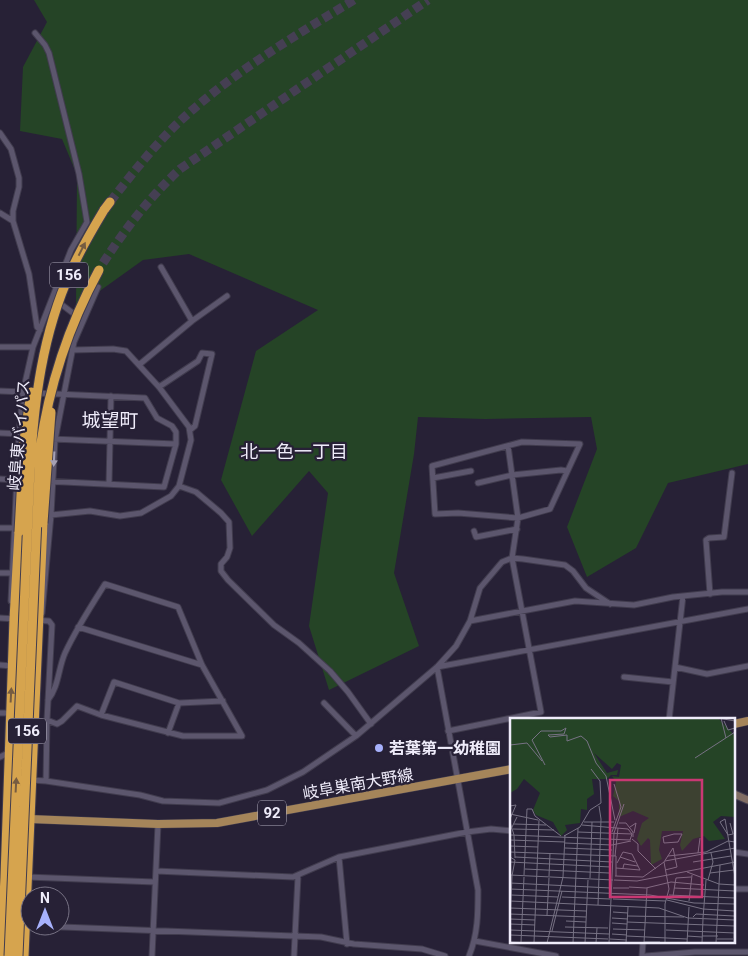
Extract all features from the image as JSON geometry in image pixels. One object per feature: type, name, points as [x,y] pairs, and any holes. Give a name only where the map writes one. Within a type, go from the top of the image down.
[{"type":"highway","name":"岐阜東バイパス","points":[[9,956],[32,432],[39,378],[46,344],[70,272],[110,202]]},
{"type":"highway","name":"岐阜東バイパス","points":[[18,956],[38,470],[45,417],[56,370],[85,295],[101,266]]},
{"type":"highway","name":"156","points":[[1,956],[4,755],[10,713],[17,530],[25,427],[36,363],[40,348],[46,344]]},
{"type":"highway","name":"156","points":[[26,886],[43,522],[52,409],[58,380],[56,370]]},
{"type":"highway","points":[[3,817],[29,819]]},
{"type":"highway","name":"156","points":[[24,956],[26,936]]},
{"type":"main road","name":"岐阜巣南大野線","points":[[29,819],[158,824],[217,823],[510,769]]},
{"type":"main road","points":[[736,795],[748,800]]},
{"type":"street","points":[[14,619],[11,603],[12,573],[17,530],[16,480],[22,392],[33,347],[71,250],[87,222],[79,174],[49,53],[35,33]]},
{"type":"street","points":[[0,133],[11,149],[20,183],[13,211],[13,221],[29,274],[37,327],[40,330]]},
{"type":"street","points":[[0,213],[13,221]]},
{"type":"street","points":[[161,267],[192,321]]},
{"type":"street","points":[[39,620],[43,610],[52,515],[55,440],[72,350],[82,321],[98,287]]},
{"type":"street","points":[[140,364],[192,321],[227,296]]},
{"type":"street","points":[[53,298],[82,321]]},
{"type":"street","points":[[0,346],[33,347]]},
{"type":"street","points":[[0,528],[17,530],[52,515],[90,511],[120,516],[142,513],[171,496],[179,486],[191,440],[190,430],[159,386],[126,351],[113,349],[72,350]]},
{"type":"street","points":[[159,386],[198,361],[202,353],[212,354],[195,426],[190,430]]},
{"type":"street","points":[[0,391],[145,398],[157,418],[172,426],[176,432],[176,444],[164,487],[0,479]]},
{"type":"street","points":[[109,484],[111,396]]},
{"type":"street","points":[[0,433],[55,440],[176,444]]},
{"type":"street","points":[[522,442],[580,444],[550,509],[518,518],[458,513],[434,514],[432,466],[508,446],[522,442]]},
{"type":"street","points":[[508,446],[518,518],[512,558],[541,712],[512,718]]},
{"type":"street","points":[[478,483],[512,476],[561,470],[567,472]]},
{"type":"street","points":[[433,478],[472,471]]},
{"type":"street","points":[[710,594],[706,540],[724,537],[732,473]]},
{"type":"street","points":[[179,486],[196,492],[229,522],[230,548],[227,557],[221,564],[221,571],[228,580],[274,625],[299,643],[330,671],[371,724]]},
{"type":"street","points":[[474,531],[476,537],[517,529]]},
{"type":"street","points":[[31,780],[46,780],[140,795],[162,801],[219,803],[274,787],[303,772],[356,736],[437,667],[456,646],[470,621],[480,588],[498,565],[512,558],[565,565],[573,570],[586,588],[610,604]]},
{"type":"street","points":[[0,572],[12,573]]},
{"type":"street","points":[[47,720],[57,724],[77,706],[101,715],[168,733],[193,737],[242,736],[202,665],[178,607],[105,584],[65,653],[58,672],[55,691],[48,700]]},
{"type":"street","points":[[470,621],[576,601],[634,605],[683,596],[748,592]]},
{"type":"street","points":[[669,718],[683,596]]},
{"type":"street","points":[[437,667],[748,609]]},
{"type":"street","points":[[0,618],[49,621],[52,625],[46,780]]},
{"type":"street","points":[[78,628],[202,665]]},
{"type":"street","points":[[0,665],[12,666]]},
{"type":"street","points":[[675,667],[707,674],[748,666]]},
{"type":"street","points":[[437,667],[478,890],[475,941],[469,956]]},
{"type":"street","points":[[624,677],[673,682]]},
{"type":"street","points":[[101,715],[114,682],[179,703],[224,701]]},
{"type":"street","points":[[168,733],[179,703]]},
{"type":"street","points":[[324,703],[356,736]]},
{"type":"street","points":[[0,713],[10,713]]},
{"type":"street","points":[[448,731],[510,718]]},
{"type":"street","points":[[152,956],[158,824]]},
{"type":"street","points":[[156,871],[298,876],[339,857],[467,832],[491,829],[510,831]]},
{"type":"street","points":[[339,857],[347,944]]},
{"type":"street","points":[[294,956],[298,876]]},
{"type":"street","points":[[26,877],[155,882]]},
{"type":"street","points":[[1,924],[20,925]]},
{"type":"street","points":[[70,927],[322,937],[347,944],[422,949],[445,956]]},
{"type":"street","points":[[475,941],[556,956]]},
{"type":"street","points":[[646,956],[695,952],[748,952]]},
{"type":"green space","points":[[34,0],[748,0],[748,464],[668,483],[636,548],[587,577],[567,527],[597,449],[591,417],[485,419],[418,417],[414,454],[394,573],[419,646],[329,690],[309,626],[328,493],[309,471],[252,536],[221,480],[256,351],[318,310],[189,254],[143,260],[76,308],[77,175],[62,139],[20,131],[23,67],[47,22]]},
{"type":"tunnel","points":[[110,202],[160,142],[198,105],[240,72],[354,0]]},
{"type":"tunnel","points":[[103,263],[138,214],[180,169],[428,0]]},
{"type":"place","name":"若葉第一幼稚園","points":[[379,748]]},
{"type":"district","name":"城望町","points":[[110,420]]},
{"type":"district","name":"北一色一丁目","points":[[294,451]]}]
